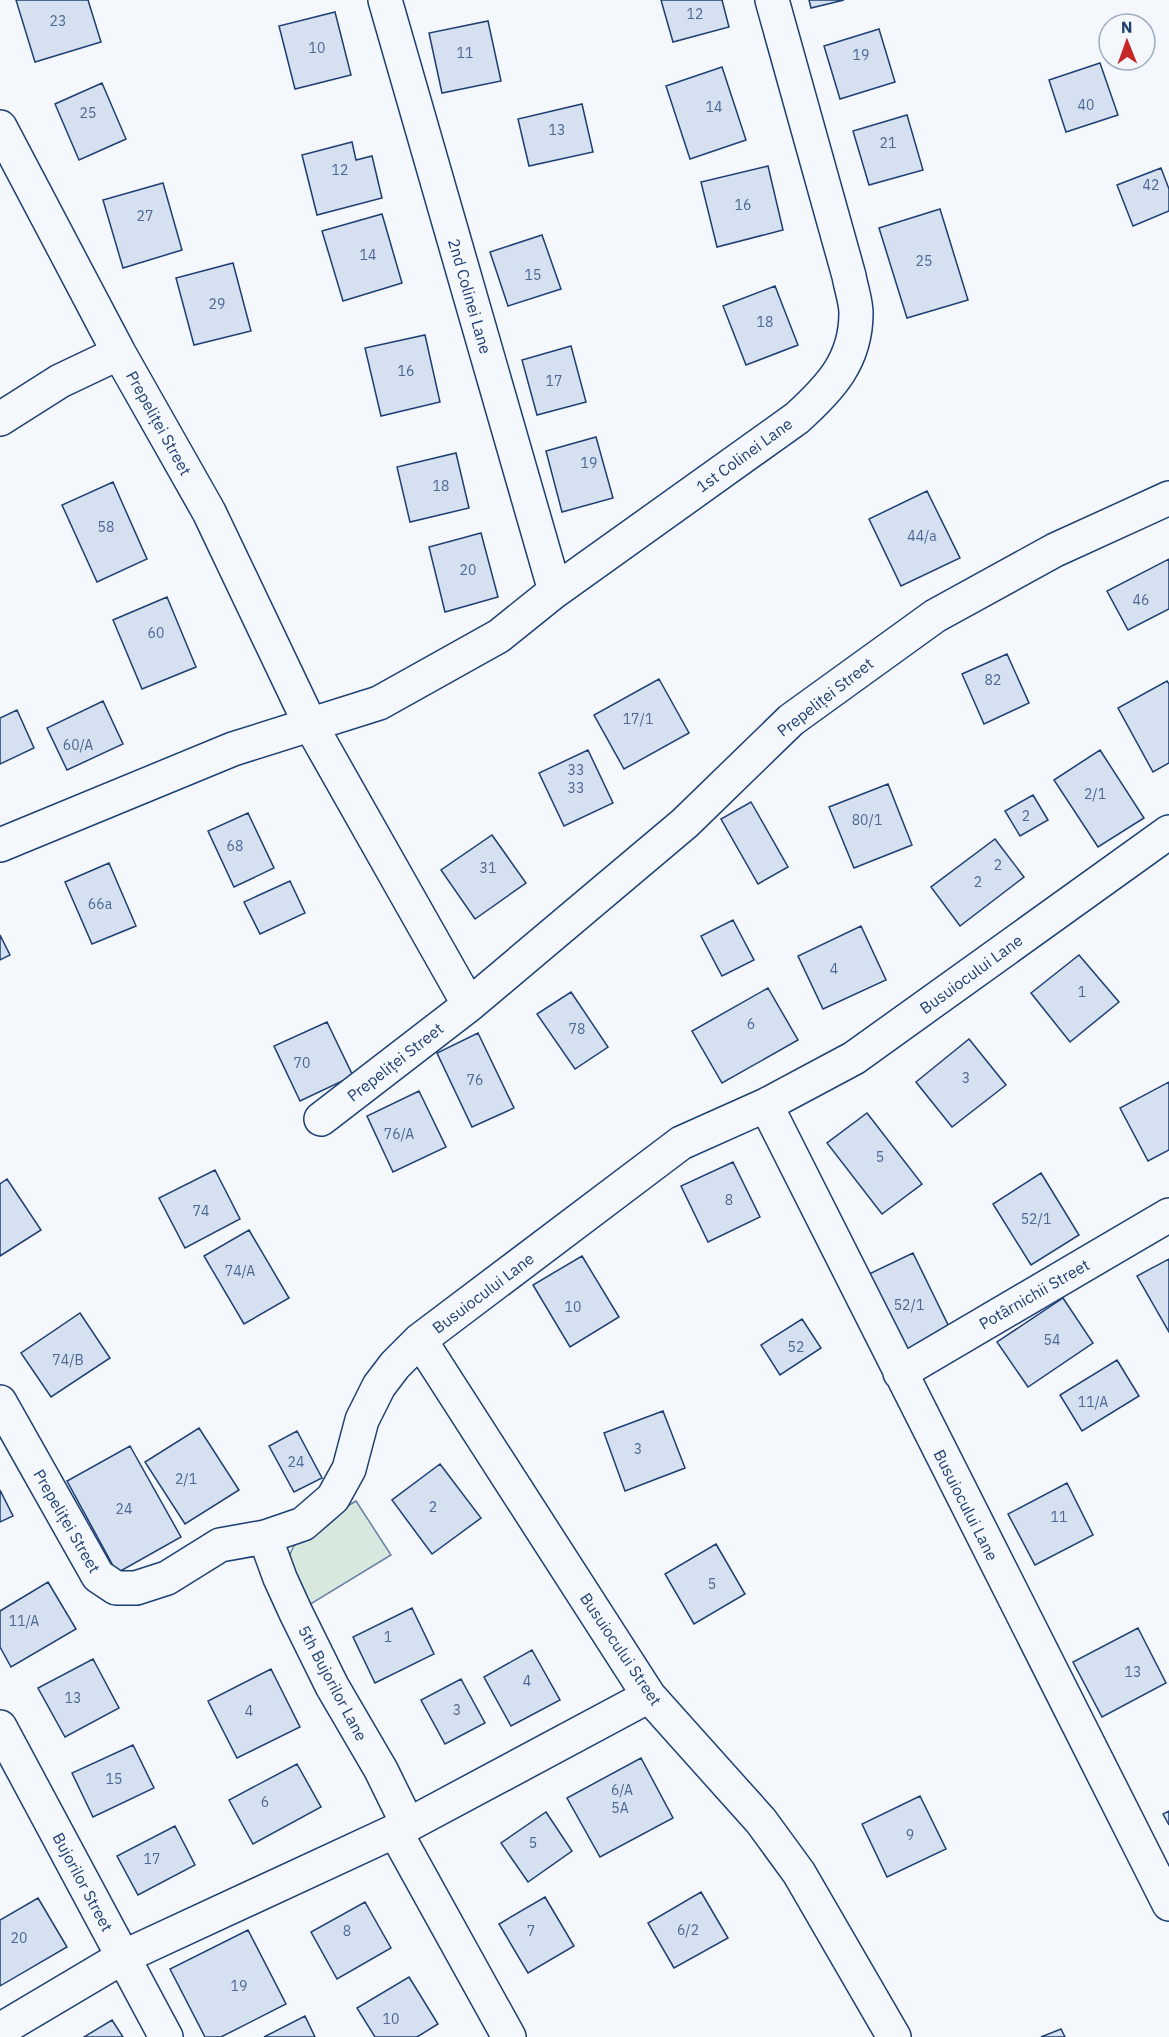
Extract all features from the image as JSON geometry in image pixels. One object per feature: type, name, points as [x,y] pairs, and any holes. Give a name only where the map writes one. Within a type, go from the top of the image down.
[{"type":"street","name":"2nd Colinei Lane","points":[[385,0],[555,591]]},
{"type":"street","name":"1st Colinei Lane","points":[[310,724],[380,703],[498,636],[555,591],[796,418],[819,397],[840,372],[852,346],[856,312],[849,276],[772,0]]},
{"type":"street","name":"Prepeliței Street","points":[[0,127],[119,352],[209,512],[310,724],[469,1005]]},
{"type":"street","points":[[0,419],[60,381],[119,352]]},
{"type":"street","name":"Prepeliței Street","points":[[321,1119],[469,1005],[685,823],[791,720],[934,615],[1055,550],[1169,498]]},
{"type":"street","points":[[0,845],[233,749],[310,724]]},
{"type":"street","name":"Busuiocului Lane","points":[[265,1537],[303,1524],[333,1498],[350,1469],[362,1420],[379,1386],[395,1365],[420,1340],[681,1143],[766,1105],[854,1058],[1169,832]]},
{"type":"street","name":"Busuiocului Lane","points":[[766,1105],[1169,1904]]},
{"type":"street","name":"Potârnichii Street","points":[[900,1373],[1169,1215]]},
{"type":"street","name":"Busuiocului Street","points":[[420,1340],[649,1696],[761,1821],[799,1873],[894,2037]]},
{"type":"street","name":"Prepeliței Street","points":[[0,1402],[98,1576],[116,1588],[136,1588],[167,1578],[220,1545],[265,1537]]},
{"type":"street","name":"5th Bujorilor Lane","points":[[265,1537],[296,1613],[332,1686],[381,1770],[401,1828],[509,2037]]},
{"type":"street","points":[[0,2030],[123,1957],[401,1828],[649,1696]]},
{"type":"street","name":"Bujorilor Street","points":[[0,1727],[166,2037]]},
{"type":"shaded area","points":[[356,1501],[391,1555],[309,1605],[291,1572],[289,1562],[291,1552],[297,1542],[315,1526]]},
{"type":"building","points":[[16,0],[88,0],[101,42],[35,62]]},
{"type":"building","points":[[661,0],[722,0],[729,27],[673,42]]},
{"type":"building","points":[[809,0],[844,0],[811,8]]},
{"type":"building","points":[[335,12],[351,75],[295,89],[279,26]]},
{"type":"building","points":[[488,21],[501,81],[442,93],[429,33]]},
{"type":"building","points":[[879,29],[895,82],[840,99],[824,46]]},
{"type":"building","points":[[1097,64],[1097,72],[1103,72],[1118,115],[1066,132],[1049,80]]},
{"type":"building","points":[[722,67],[746,140],[690,159],[666,86]]},
{"type":"building","points":[[102,83],[126,139],[79,160],[55,104]]},
{"type":"building","points":[[582,104],[593,152],[529,166],[518,119]]},
{"type":"building","points":[[907,115],[923,170],[869,185],[853,131]]},
{"type":"building","points":[[352,142],[356,160],[372,156],[382,198],[317,215],[302,155]]},
{"type":"building","points":[[768,166],[783,230],[717,247],[701,182]]},
{"type":"building","points":[[1161,168],[1169,189],[1169,211],[1133,226],[1117,185]]},
{"type":"building","points":[[163,183],[182,250],[123,268],[103,200]]},
{"type":"building","points":[[940,209],[968,300],[907,318],[879,228]]},
{"type":"building","points":[[382,214],[402,283],[343,301],[322,231]]},
{"type":"building","points":[[542,235],[561,289],[508,306],[490,252]]},
{"type":"building","points":[[233,263],[251,331],[194,345],[176,278]]},
{"type":"building","points":[[775,286],[798,345],[746,365],[723,306]]},
{"type":"building","points":[[425,335],[440,402],[381,416],[365,348]]},
{"type":"building","points":[[571,346],[586,402],[537,415],[522,360]]},
{"type":"building","points":[[596,437],[613,498],[562,512],[546,451]]},
{"type":"building","points":[[456,453],[469,508],[410,522],[397,467]]},
{"type":"building","points":[[113,482],[147,559],[97,582],[62,505]]},
{"type":"building","points":[[927,491],[960,558],[901,586],[869,519]]},
{"type":"building","points":[[481,533],[498,597],[445,612],[429,547]]},
{"type":"building","points":[[1169,559],[1169,609],[1128,630],[1107,591]]},
{"type":"building","points":[[167,597],[196,667],[142,689],[113,620]]},
{"type":"building","points":[[1007,654],[1029,703],[984,724],[962,674]]},
{"type":"building","points":[[659,679],[689,733],[624,769],[594,715]]},
{"type":"building","points":[[1167,681],[1169,684],[1169,763],[1153,772],[1118,708]]},
{"type":"building","points":[[103,701],[123,744],[67,770],[47,728]]},
{"type":"building","points":[[17,710],[34,748],[0,764],[0,718]]},
{"type":"building","points":[[588,750],[613,803],[564,826],[539,773]]},
{"type":"building","points":[[1100,750],[1144,818],[1098,847],[1054,780]]},
{"type":"building","points":[[888,784],[912,845],[854,868],[829,807]]},
{"type":"building","points":[[1033,795],[1048,820],[1020,836],[1005,811]]},
{"type":"building","points":[[751,802],[788,867],[758,884],[721,819]]},
{"type":"building","points":[[248,813],[274,868],[234,887],[208,831]]},
{"type":"building","points":[[492,835],[526,883],[475,919],[441,870]]},
{"type":"building","points":[[995,839],[1024,877],[960,926],[931,887]]},
{"type":"building","points":[[109,863],[136,926],[92,944],[65,882]]},
{"type":"building","points":[[290,881],[305,913],[260,934],[244,902]]},
{"type":"building","points":[[733,920],[754,960],[722,976],[701,936]]},
{"type":"building","points":[[861,926],[886,980],[823,1009],[798,956]]},
{"type":"building","points":[[0,935],[10,955],[0,960]]},
{"type":"building","points":[[1079,955],[1119,1002],[1070,1042],[1031,993]]},
{"type":"building","points":[[768,988],[798,1040],[722,1083],[692,1031]]},
{"type":"building","points":[[571,992],[608,1047],[575,1069],[537,1014]]},
{"type":"building","points":[[327,1022],[353,1076],[300,1101],[274,1046]]},
{"type":"building","points":[[478,1033],[514,1108],[472,1127],[437,1053]]},
{"type":"building","points":[[969,1039],[1006,1085],[952,1127],[916,1082]]},
{"type":"building","points":[[1169,1082],[1169,1150],[1148,1161],[1120,1108]]},
{"type":"building","points":[[419,1091],[446,1147],[393,1172],[367,1116]]},
{"type":"building","points":[[867,1113],[922,1184],[882,1214],[827,1143]]},
{"type":"building","points":[[733,1162],[760,1217],[708,1242],[681,1186]]},
{"type":"building","points":[[215,1170],[240,1219],[185,1248],[159,1198]]},
{"type":"building","points":[[1041,1173],[1079,1235],[1031,1265],[993,1204]]},
{"type":"building","points":[[7,1179],[41,1230],[0,1256],[0,1184]]},
{"type":"building","points":[[249,1230],[289,1298],[244,1324],[204,1256]]},
{"type":"building","points":[[913,1253],[952,1333],[905,1356],[865,1276]]},
{"type":"building","points":[[582,1256],[619,1317],[570,1347],[533,1285]]},
{"type":"building","points":[[1169,1259],[1169,1332],[1137,1276]]},
{"type":"building","points":[[1063,1298],[1093,1343],[1028,1387],[997,1342]]},
{"type":"building","points":[[80,1313],[110,1358],[51,1397],[21,1353]]},
{"type":"building","points":[[802,1319],[821,1348],[780,1375],[761,1345]]},
{"type":"building","points":[[1117,1360],[1139,1396],[1082,1431],[1060,1395]]},
{"type":"building","points":[[663,1411],[685,1468],[625,1491],[604,1433]]},
{"type":"building","points":[[199,1428],[239,1490],[185,1524],[145,1462]]},
{"type":"building","points":[[297,1431],[322,1478],[294,1492],[269,1446]]},
{"type":"building","points":[[130,1446],[181,1537],[117,1573],[67,1481]]},
{"type":"building","points":[[440,1464],[481,1518],[432,1554],[392,1500]]},
{"type":"building","points":[[1067,1483],[1093,1535],[1035,1565],[1008,1514]]},
{"type":"building","points":[[0,1490],[13,1516],[0,1522]]},
{"type":"building","points":[[716,1544],[745,1594],[694,1624],[665,1574]]},
{"type":"building","points":[[48,1582],[76,1629],[11,1667],[0,1647],[0,1611]]},
{"type":"building","points":[[412,1608],[434,1654],[375,1683],[353,1637]]},
{"type":"building","points":[[1138,1628],[1166,1683],[1102,1717],[1073,1662]]},
{"type":"building","points":[[532,1650],[560,1700],[511,1726],[484,1677]]},
{"type":"building","points":[[93,1659],[119,1708],[65,1737],[38,1688]]},
{"type":"building","points":[[271,1669],[300,1727],[237,1758],[208,1701]]},
{"type":"building","points":[[461,1679],[485,1723],[445,1744],[421,1700]]},
{"type":"building","points":[[133,1745],[154,1788],[93,1817],[72,1773]]},
{"type":"building","points":[[641,1758],[673,1818],[600,1857],[567,1798]]},
{"type":"building","points":[[297,1764],[321,1807],[253,1844],[229,1800]]},
{"type":"building","points":[[920,1796],[946,1849],[887,1877],[862,1824]]},
{"type":"building","points":[[1169,1811],[1169,1825],[1163,1814]]},
{"type":"building","points":[[546,1812],[572,1851],[528,1882],[501,1843]]},
{"type":"building","points":[[175,1826],[195,1865],[138,1895],[117,1856]]},
{"type":"building","points":[[701,1892],[728,1938],[674,1968],[648,1923]]},
{"type":"building","points":[[545,1897],[574,1946],[528,1973],[499,1924]]},
{"type":"building","points":[[38,1898],[67,1947],[0,1986],[0,1920]]},
{"type":"building","points":[[365,1902],[391,1948],[337,1979],[311,1932]]},
{"type":"building","points":[[248,1930],[286,2004],[221,2037],[205,2037],[170,1969]]},
{"type":"building","points":[[409,1977],[438,2024],[417,2037],[375,2037],[357,2008]]},
{"type":"building","points":[[305,2016],[315,2037],[264,2037]]},
{"type":"building","points":[[112,2020],[123,2037],[84,2037]]},
{"type":"building","points":[[1061,2029],[1065,2037],[1041,2037]]}]
